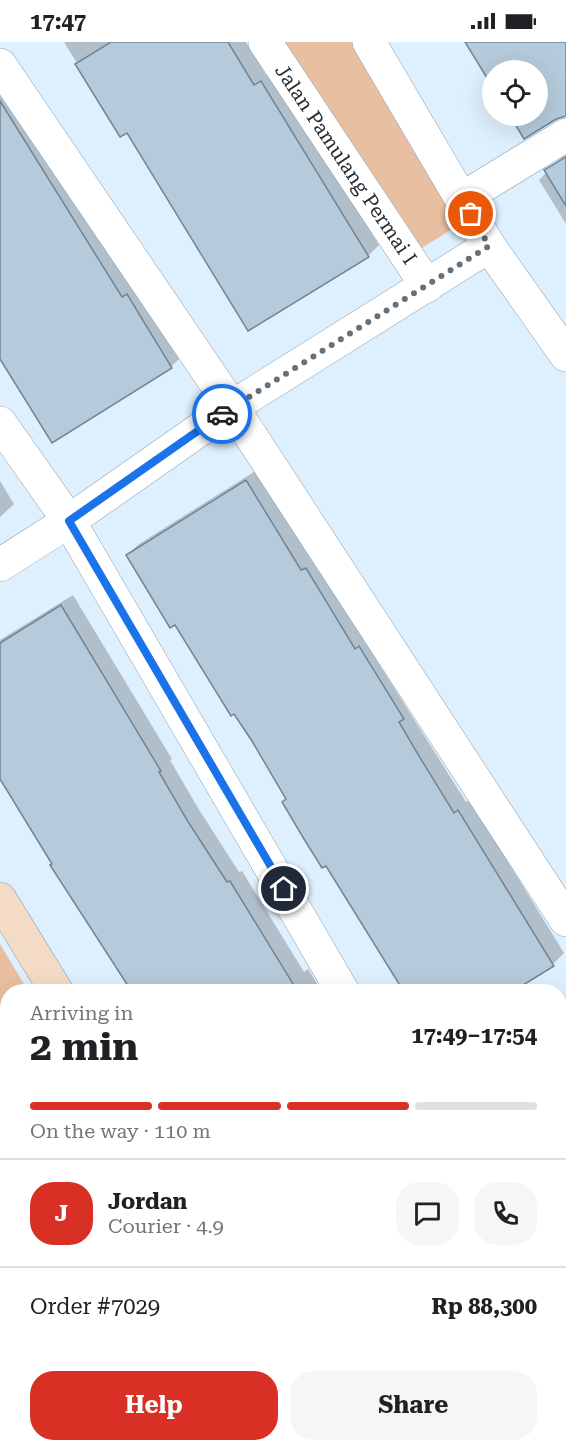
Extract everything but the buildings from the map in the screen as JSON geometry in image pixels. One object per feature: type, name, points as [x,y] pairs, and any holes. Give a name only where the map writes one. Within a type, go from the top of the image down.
[{"type":"street","name":"Jalan Pamulang Permai I","points":[[265,42],[427,286]]},
{"type":"street","points":[[369,42],[463,198],[489,246],[566,355]]},
{"type":"street","points":[[0,65],[232,407],[566,920]]},
{"type":"street","points":[[463,198],[566,135]]},
{"type":"street","points":[[0,565],[69,521],[232,407],[489,246]]},
{"type":"street","points":[[0,423],[69,521],[338,984]]},
{"type":"street","points":[[0,899],[52,984]]},
{"type":"shaded area","points":[[274,42],[382,42],[487,207],[414,253]]},
{"type":"shaded area","points":[[0,944],[24,984],[0,984]]},
{"type":"way so far","points":[[222,414],[489,246],[471,214]]},
{"type":"route","points":[[222,414],[69,521],[284,889]]}]
